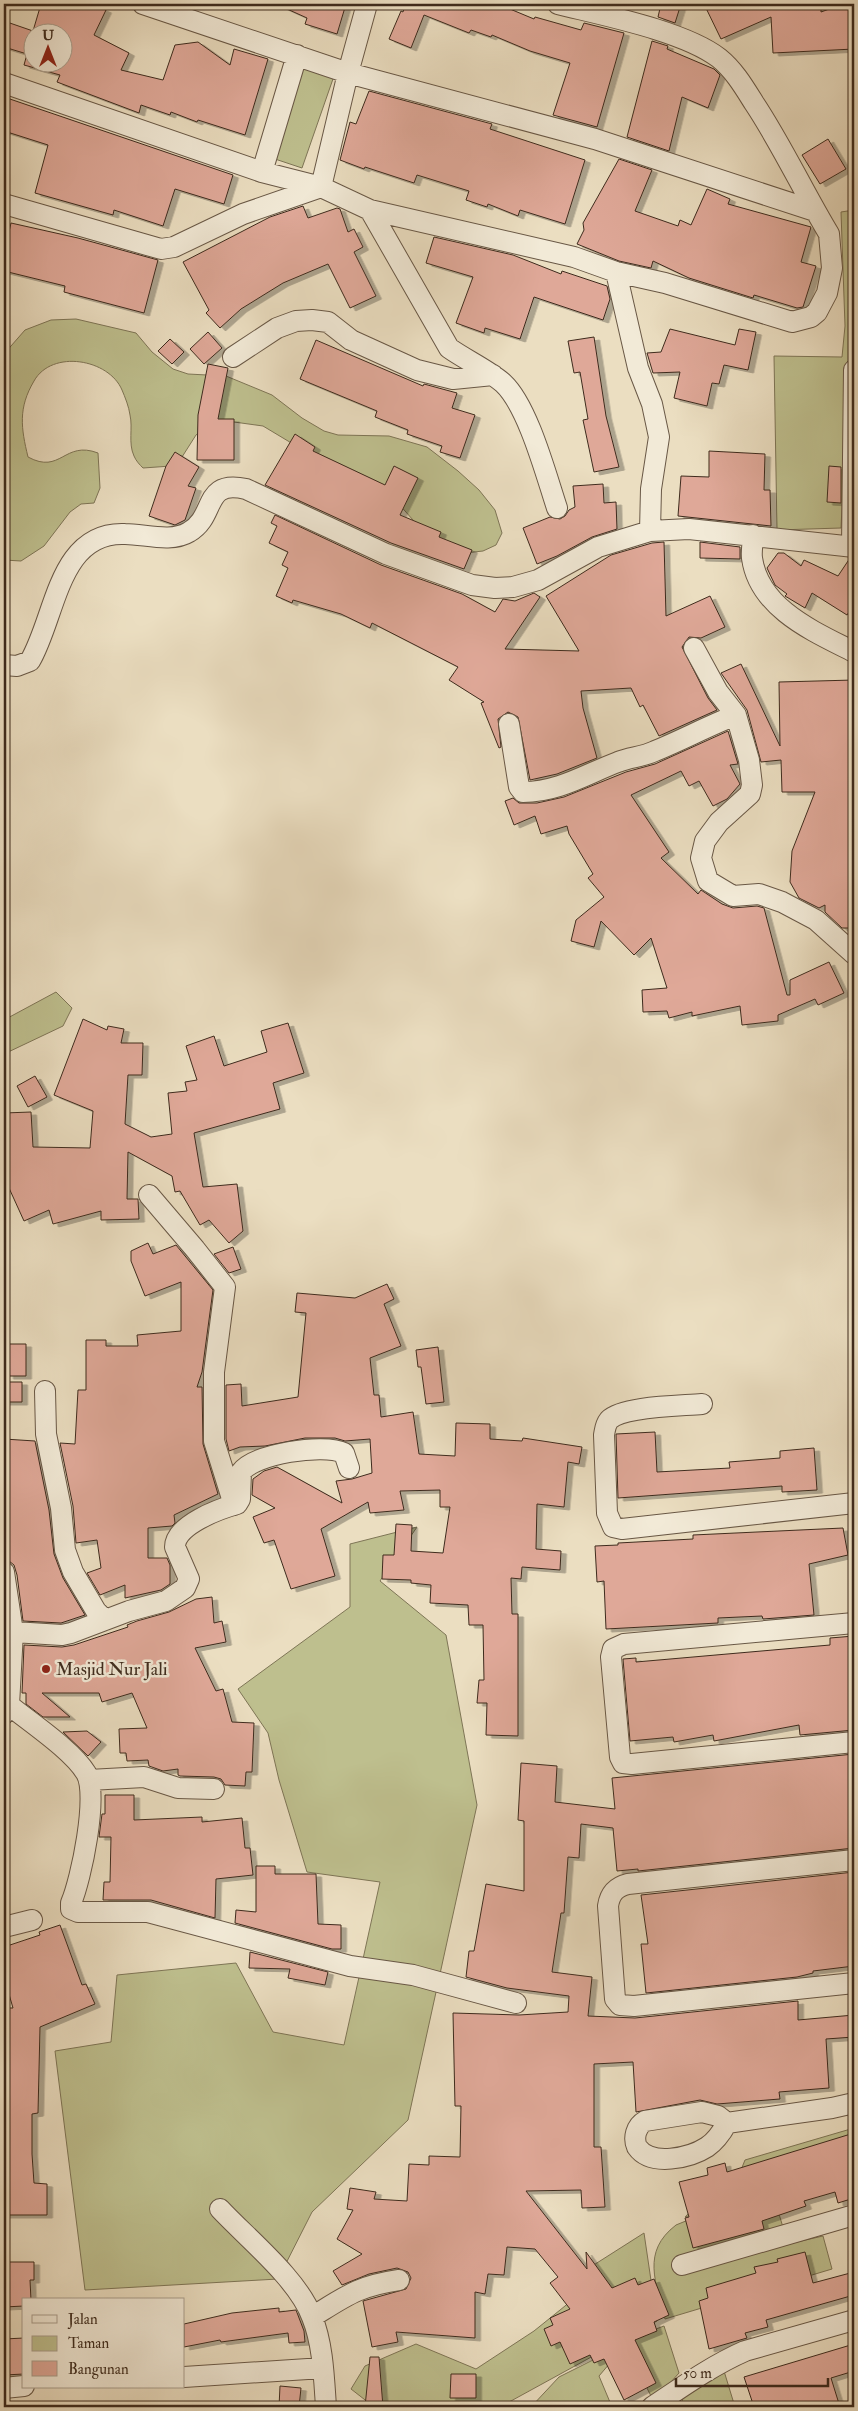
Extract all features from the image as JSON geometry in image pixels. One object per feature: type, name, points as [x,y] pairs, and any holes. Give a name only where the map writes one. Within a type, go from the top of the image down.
[{"type":"street","points":[[143,4],[297,55],[348,74],[596,139],[815,210]]},
{"type":"street","points":[[321,187],[348,74],[368,4]]},
{"type":"street","points":[[4,83],[262,172],[321,187],[370,210],[574,257],[616,272],[665,283],[778,319],[792,322],[806,320],[817,312],[823,302],[830,282],[832,268],[829,234],[774,134],[739,80],[717,57],[681,39],[620,20],[558,4]]},
{"type":"street","points":[[262,172],[297,55]]},
{"type":"street","points":[[4,204],[161,249],[174,247],[243,214],[321,187]]},
{"type":"street","points":[[370,210],[449,348],[468,362],[494,375],[513,394],[528,424],[557,508]]},
{"type":"street","points":[[616,272],[638,368],[652,404],[659,437],[651,489],[650,531]]},
{"type":"street","points":[[233,357],[277,328],[296,321],[312,320],[328,322],[351,340],[417,370],[453,378],[494,375]]},
{"type":"street","points":[[4,665],[17,666],[30,661],[40,645],[66,569],[74,557],[97,538],[124,533],[177,536],[189,532],[201,522],[215,495],[223,488],[232,486],[246,489],[386,554],[472,585],[495,588],[513,587],[538,580],[598,547],[650,531],[689,529],[853,546],[854,370]]},
{"type":"street","points":[[753,535],[752,559],[761,582],[778,608],[819,634],[854,652]]},
{"type":"street","points":[[694,648],[718,692],[736,715],[749,760],[752,790],[719,822],[705,841],[701,858],[708,881],[733,896],[759,894],[782,902],[816,920],[854,954]]},
{"type":"street","points":[[509,724],[519,787],[523,792],[535,792],[579,780],[619,761],[638,758],[654,752],[736,715]]},
{"type":"street","points":[[149,1195],[195,1248],[225,1287],[214,1372],[214,1441],[234,1505]]},
{"type":"street","points":[[45,1391],[46,1434],[60,1508],[64,1550],[73,1572],[96,1611],[105,1620]]},
{"type":"street","points":[[702,1404],[618,1414],[607,1423],[604,1435],[607,1513],[613,1527],[622,1529],[854,1503]]},
{"type":"street","points":[[13,1632],[62,1635],[159,1604],[180,1592],[188,1584],[189,1579],[175,1547],[175,1541],[182,1530],[198,1520],[234,1505],[240,1499],[241,1472],[252,1462],[288,1453],[324,1449],[344,1452],[349,1468]]},
{"type":"street","points":[[4,1572],[13,1632],[6,1709],[76,1760],[89,1780],[91,1794],[83,1864],[71,1903],[71,1909],[78,1912],[148,1912],[350,1966],[413,1975],[516,2003]]},
{"type":"street","points":[[854,1623],[624,1644],[613,1649],[611,1662],[620,1757],[623,1763],[632,1764],[854,1742]]},
{"type":"street","points":[[89,1780],[144,1777],[178,1788],[214,1789]]},
{"type":"street","points":[[854,1860],[628,1884],[621,1886],[611,1894],[608,1906],[615,1999],[620,2005],[634,2006],[854,1983]]},
{"type":"street","points":[[4,1927],[32,1920]]},
{"type":"street","points":[[727,2123],[832,2108],[854,2102]]},
{"type":"street","points":[[220,2209],[260,2248],[304,2301],[312,2317],[323,2368],[326,2407]]},
{"type":"street","points":[[682,2265],[854,2214]]},
{"type":"street","points":[[312,2317],[357,2289],[398,2280]]},
{"type":"street","points":[[652,2407],[702,2373],[745,2351],[854,2320]]},
{"type":"street","points":[[185,2377],[323,2368]]},
{"type":"street","points":[[4,2388],[22,2386]]},
{"type":"green space","points":[[304,66],[334,76],[302,168],[272,158]]},
{"type":"green space","points":[[854,210],[854,461],[844,462],[841,528],[777,530],[774,356],[842,357],[845,326],[841,212]]},
{"type":"green space","points":[[76,319],[136,333],[152,352],[173,369],[188,374],[226,376],[272,395],[302,418],[324,431],[338,435],[389,436],[427,447],[479,490],[495,510],[502,533],[496,545],[483,551],[465,553],[437,543],[413,520],[382,485],[313,456],[263,426],[234,422],[207,426],[196,435],[182,457],[171,466],[143,468],[136,460],[132,451],[129,409],[122,390],[115,379],[93,365],[80,362],[66,362],[42,371],[34,381],[25,400],[22,418],[28,457],[48,462],[77,451],[87,450],[98,453],[100,488],[94,503],[81,504],[70,512],[44,546],[21,561],[4,560],[4,354],[25,330],[51,320]]},
{"type":"green space","points":[[56,992],[72,1008],[63,1026],[4,1054],[4,1020]]},
{"type":"green space","points":[[417,1527],[380,1581],[446,1635],[477,1805],[408,2120],[312,2212],[278,2279],[85,2290],[55,2051],[111,2042],[117,1975],[236,1963],[273,2032],[344,2045],[380,1882],[307,1872],[279,1780],[268,1733],[238,1689],[350,1607],[350,1544]]},
{"type":"green space","points":[[854,2128],[854,2164],[791,2182],[773,2194],[788,2244],[823,2236],[832,2269],[665,2319],[655,2280],[654,2268],[658,2246],[665,2235],[676,2225],[725,2205],[685,2217],[710,2191],[741,2170],[745,2160]]},
{"type":"green space","points":[[644,2233],[657,2321],[500,2407],[370,2407],[369,2403],[351,2389],[365,2366],[416,2344],[476,2369],[534,2331],[565,2306],[584,2288],[589,2268]]},
{"type":"green space","points":[[664,2326],[679,2373],[661,2393],[651,2396],[627,2349],[640,2335]]},
{"type":"green space","points":[[627,2343],[599,2376],[612,2407],[531,2407],[559,2377]]},
{"type":"green space","points":[[724,2371],[735,2407],[686,2407],[682,2400],[705,2378]]},
{"type":"building","points":[[41,4],[91,4],[106,10],[94,35],[129,53],[121,70],[163,80],[175,45],[198,42],[230,65],[234,49],[268,59],[245,135],[198,120],[197,122],[171,112],[170,115],[141,105],[139,113],[57,82],[60,75],[49,72],[72,72],[72,22],[36,22]]},
{"type":"building","points":[[276,4],[346,4],[337,34],[305,24],[307,18]]},
{"type":"building","points":[[400,4],[498,4],[534,19],[535,17],[581,30],[584,23],[624,33],[597,127],[553,115],[570,63],[530,51],[492,35],[491,37],[471,30],[469,33],[424,15],[411,48],[389,39],[401,11],[403,12],[404,8],[399,6]]},
{"type":"building","points":[[661,4],[681,4],[675,23],[658,17]]},
{"type":"building","points":[[704,4],[799,4],[792,7],[821,5],[821,12],[843,4],[854,4],[854,49],[773,53],[771,17],[721,39]]},
{"type":"building","points":[[4,21],[22,27],[22,52],[4,47]]},
{"type":"building","points":[[652,41],[668,46],[667,49],[714,69],[720,75],[708,108],[682,97],[669,151],[627,137]]},
{"type":"building","points":[[369,91],[492,124],[490,129],[585,160],[565,224],[520,210],[518,216],[488,204],[487,207],[466,200],[469,191],[417,175],[414,183],[340,160],[350,122],[356,124]]},
{"type":"building","points":[[4,97],[233,175],[224,204],[175,189],[163,226],[114,210],[113,215],[35,193],[48,145],[4,131]]},
{"type":"building","points":[[828,139],[846,169],[820,184],[802,155]]},
{"type":"building","points":[[619,159],[652,170],[635,211],[678,226],[680,220],[691,225],[707,189],[730,199],[728,204],[811,227],[801,262],[816,266],[803,307],[797,308],[754,295],[753,298],[689,278],[653,261],[651,268],[619,261],[577,244],[584,230],[583,223]]},
{"type":"building","points":[[303,206],[308,218],[337,208],[340,209],[348,232],[354,229],[363,247],[354,252],[376,296],[350,308],[328,264],[283,283],[241,309],[220,328],[206,313],[209,310],[183,262],[270,217]]},
{"type":"building","points":[[11,223],[78,238],[158,260],[144,313],[64,292],[65,286],[4,271],[4,254]]},
{"type":"building","points":[[434,237],[513,255],[561,274],[562,271],[607,286],[610,299],[603,320],[534,297],[520,339],[485,328],[484,333],[456,323],[473,277],[426,263]]},
{"type":"building","points":[[670,329],[735,345],[739,329],[756,332],[748,370],[724,365],[719,384],[712,383],[707,406],[674,398],[680,372],[653,373],[647,353],[661,352]]},
{"type":"building","points":[[208,332],[222,348],[204,364],[190,349]]},
{"type":"building","points":[[594,337],[606,416],[619,467],[594,472],[583,420],[588,419],[580,372],[574,373],[568,341]]},
{"type":"building","points":[[170,339],[184,352],[172,364],[158,351]]},
{"type":"building","points":[[316,340],[423,386],[424,384],[457,393],[452,408],[475,415],[460,458],[440,452],[442,446],[407,434],[408,430],[375,417],[377,411],[300,379]]},
{"type":"building","points":[[208,364],[228,368],[218,419],[234,419],[234,460],[197,460],[198,415]]},
{"type":"building","points":[[295,434],[315,447],[313,451],[385,485],[394,466],[418,478],[400,515],[441,532],[439,537],[472,550],[464,569],[391,543],[265,485]]},
{"type":"building","points":[[709,451],[765,454],[764,490],[770,490],[771,526],[678,516],[681,476],[709,477]]},
{"type":"building","points":[[175,452],[199,467],[188,486],[196,488],[185,520],[175,525],[149,516],[166,466]]},
{"type":"building","points":[[829,466],[841,467],[841,503],[827,502]]},
{"type":"building","points":[[603,484],[604,503],[616,502],[617,529],[592,537],[557,556],[537,564],[523,528],[550,517],[560,519],[565,516],[569,510],[575,507],[573,486]]},
{"type":"building","points":[[275,515],[381,565],[462,594],[495,612],[503,599],[515,601],[534,593],[540,597],[505,649],[579,651],[546,596],[611,555],[652,543],[664,542],[666,616],[710,596],[725,627],[701,638],[689,637],[682,647],[708,698],[717,710],[659,736],[643,705],[640,707],[631,688],[581,691],[583,708],[597,758],[557,774],[530,780],[518,717],[508,712],[498,719],[501,747],[499,748],[481,703],[484,702],[449,680],[458,667],[372,623],[370,628],[341,614],[293,600],[292,603],[276,596],[288,568],[282,565],[288,552],[269,543],[277,526],[271,523]]},
{"type":"building","points":[[700,542],[740,547],[740,559],[700,558]]},
{"type":"building","points":[[778,553],[784,553],[801,566],[804,560],[838,576],[850,558],[854,559],[854,604],[847,615],[812,593],[805,608],[785,596],[787,594],[775,585],[767,568]]},
{"type":"building","points":[[741,664],[780,746],[779,682],[854,680],[854,928],[842,928],[825,912],[825,905],[819,908],[799,898],[790,882],[792,851],[815,792],[782,792],[781,760],[761,762],[747,710],[721,673]]},
{"type":"building","points":[[728,731],[738,764],[730,765],[740,784],[727,799],[713,806],[699,781],[689,786],[681,771],[631,795],[669,852],[661,858],[698,894],[701,890],[722,904],[733,908],[757,906],[764,908],[787,995],[790,995],[790,980],[829,962],[844,993],[818,1005],[815,999],[778,1015],[778,1021],[742,1025],[740,1006],[692,1016],[692,1012],[669,1018],[667,1011],[643,1012],[642,990],[667,988],[651,938],[634,955],[601,921],[594,947],[571,941],[576,920],[604,897],[588,878],[593,874],[569,834],[567,826],[541,834],[535,816],[514,825],[505,801],[513,798],[519,803],[537,803],[564,797],[626,772],[655,764]]},
{"type":"building","points":[[83,1019],[107,1030],[108,1026],[124,1029],[121,1043],[143,1043],[142,1075],[128,1075],[125,1124],[151,1137],[172,1134],[168,1093],[187,1091],[185,1082],[197,1080],[186,1046],[214,1036],[224,1066],[267,1052],[261,1031],[288,1023],[304,1073],[273,1083],[280,1109],[194,1133],[203,1187],[237,1184],[243,1231],[229,1243],[209,1220],[200,1225],[180,1191],[175,1192],[172,1176],[128,1152],[127,1199],[138,1199],[139,1219],[101,1220],[101,1211],[53,1224],[49,1210],[24,1221],[4,1177],[4,1113],[31,1112],[33,1147],[90,1148],[93,1111],[54,1095]]},
{"type":"building","points":[[35,1076],[47,1097],[28,1107],[17,1086]]},
{"type":"building","points":[[148,1243],[153,1254],[176,1245],[213,1290],[202,1372],[197,1387],[202,1387],[203,1444],[218,1494],[174,1515],[175,1523],[172,1526],[148,1528],[148,1558],[167,1558],[170,1565],[170,1584],[161,1590],[125,1598],[125,1585],[100,1595],[87,1573],[101,1568],[97,1540],[76,1543],[73,1506],[60,1443],[75,1444],[78,1390],[86,1390],[86,1340],[106,1340],[106,1346],[138,1346],[137,1335],[181,1331],[181,1282],[145,1296],[131,1261],[131,1251]]},
{"type":"building","points":[[233,1247],[241,1269],[229,1273],[214,1254]]},
{"type":"building","points":[[387,1284],[394,1299],[384,1304],[401,1346],[370,1358],[374,1395],[379,1395],[381,1417],[413,1412],[419,1454],[455,1456],[456,1423],[490,1424],[490,1439],[522,1441],[523,1438],[582,1447],[579,1464],[568,1462],[564,1507],[537,1504],[536,1549],[561,1551],[560,1570],[522,1567],[521,1579],[511,1578],[512,1614],[518,1614],[518,1736],[486,1735],[487,1703],[477,1703],[479,1680],[484,1680],[483,1625],[469,1625],[468,1605],[430,1603],[431,1585],[411,1583],[411,1580],[382,1579],[383,1555],[394,1555],[396,1524],[412,1525],[411,1551],[443,1553],[450,1507],[440,1507],[440,1490],[400,1491],[404,1510],[370,1513],[368,1502],[321,1529],[335,1576],[291,1589],[274,1540],[264,1543],[253,1517],[275,1508],[252,1495],[253,1479],[264,1471],[277,1467],[342,1503],[336,1481],[352,1479],[372,1473],[370,1439],[345,1441],[335,1438],[305,1438],[265,1446],[240,1447],[229,1451],[226,1439],[226,1385],[241,1384],[242,1406],[298,1397],[306,1313],[295,1312],[297,1293],[355,1298]]},
{"type":"building","points":[[7,1344],[26,1344],[26,1376],[8,1376]]},
{"type":"building","points":[[438,1347],[444,1402],[426,1404],[421,1367],[418,1367],[416,1350]]},
{"type":"building","points":[[4,1382],[22,1382],[22,1402],[4,1402]]},
{"type":"building","points":[[655,1432],[657,1472],[730,1468],[729,1462],[780,1458],[780,1451],[814,1448],[817,1490],[782,1492],[782,1486],[618,1498],[616,1434]]},
{"type":"building","points":[[4,1439],[35,1441],[49,1510],[54,1554],[63,1578],[85,1615],[61,1623],[23,1621],[17,1575],[14,1565],[9,1561],[4,1523]]},
{"type":"building","points":[[843,1528],[848,1555],[809,1564],[814,1615],[763,1619],[762,1616],[718,1618],[718,1623],[606,1629],[604,1581],[597,1582],[595,1546],[693,1539],[693,1535]]},
{"type":"building","points":[[212,1597],[214,1623],[222,1621],[226,1642],[195,1648],[216,1691],[223,1689],[232,1722],[254,1723],[252,1772],[246,1772],[245,1786],[225,1785],[221,1779],[214,1777],[180,1776],[178,1775],[178,1769],[163,1771],[149,1766],[148,1760],[127,1761],[126,1753],[120,1753],[119,1729],[147,1728],[132,1693],[102,1702],[99,1693],[42,1693],[70,1717],[43,1717],[26,1704],[26,1693],[22,1693],[24,1645],[62,1647],[74,1645],[128,1627],[127,1625],[137,1621],[169,1612],[196,1599]]},
{"type":"building","points":[[854,1636],[854,1730],[800,1735],[799,1725],[714,1741],[713,1735],[674,1742],[673,1737],[630,1741],[623,1659],[636,1658],[636,1662],[830,1645],[830,1638]]},
{"type":"building","points":[[87,1731],[101,1742],[88,1756],[63,1732]]},
{"type":"building","points":[[854,1754],[854,1848],[638,1871],[638,1869],[617,1871],[613,1828],[581,1824],[579,1858],[568,1857],[564,1913],[561,1913],[552,1972],[592,1977],[588,2016],[635,2018],[798,2001],[798,2020],[854,2015],[854,2037],[826,2039],[829,2088],[779,2092],[780,2099],[717,2104],[700,2100],[636,2112],[633,2062],[594,2064],[594,2147],[601,2147],[605,2207],[582,2208],[581,2190],[526,2191],[587,2269],[586,2252],[612,2288],[635,2278],[638,2285],[654,2279],[669,2315],[654,2322],[657,2331],[635,2340],[656,2383],[624,2400],[604,2359],[594,2363],[590,2355],[570,2364],[560,2342],[551,2346],[544,2329],[553,2325],[550,2318],[570,2309],[550,2283],[558,2277],[535,2249],[507,2247],[504,2275],[488,2274],[485,2294],[475,2292],[475,2338],[396,2332],[398,2342],[372,2347],[363,2301],[406,2289],[411,2278],[408,2272],[397,2268],[369,2274],[342,2285],[333,2271],[362,2254],[337,2239],[353,2210],[347,2209],[350,2188],[376,2192],[374,2199],[407,2201],[409,2164],[429,2165],[429,2156],[460,2157],[461,2106],[455,2106],[453,2013],[519,2015],[568,2012],[569,1996],[507,1988],[466,1977],[469,1951],[474,1951],[486,1884],[524,1891],[524,1821],[518,1820],[521,1763],[557,1766],[555,1802],[615,1809],[612,1778]]},
{"type":"building","points":[[105,1795],[134,1795],[134,1820],[202,1817],[202,1822],[242,1818],[245,1848],[250,1848],[253,1875],[216,1879],[215,1918],[151,1900],[103,1900],[104,1882],[110,1882],[111,1837],[99,1837],[102,1814],[105,1814]]},
{"type":"building","points":[[256,1866],[275,1866],[275,1874],[316,1874],[318,1924],[341,1925],[341,1949],[332,1949],[235,1923],[236,1910],[256,1912]]},
{"type":"building","points":[[854,1872],[854,1966],[813,1971],[813,1973],[797,1977],[646,1993],[641,1944],[648,1944],[641,1895]]},
{"type":"building","points":[[60,1925],[82,1985],[86,1984],[95,2004],[40,2027],[38,2113],[32,2114],[32,2154],[34,2183],[47,2184],[47,2215],[4,2215],[4,2008],[13,2008],[4,1977],[4,1947],[40,1935],[39,1932]]},
{"type":"building","points":[[250,1952],[328,1972],[325,1985],[288,1978],[290,1969],[249,1968]]},
{"type":"building","points":[[854,2133],[854,2198],[838,2203],[835,2192],[804,2201],[806,2206],[762,2221],[764,2229],[693,2248],[685,2218],[689,2217],[679,2182],[708,2175],[707,2168],[725,2163],[727,2172]]},
{"type":"building","points":[[805,2252],[813,2283],[854,2272],[854,2295],[766,2320],[768,2327],[745,2333],[747,2338],[709,2349],[699,2301],[708,2298],[706,2288],[756,2273],[754,2267],[778,2262],[777,2259]]},
{"type":"building","points":[[4,2262],[34,2262],[34,2280],[30,2280],[31,2298],[22,2298],[22,2306],[4,2307]]},
{"type":"building","points":[[279,2308],[279,2312],[296,2310],[304,2331],[305,2342],[289,2343],[288,2333],[221,2342],[220,2340],[185,2347],[185,2324],[232,2313]]},
{"type":"building","points":[[22,2338],[22,2374],[4,2375],[4,2339]]},
{"type":"building","points":[[854,2344],[854,2371],[831,2378],[840,2407],[754,2407],[744,2377]]},
{"type":"building","points":[[370,2357],[379,2357],[383,2407],[365,2407]]},
{"type":"building","points":[[451,2374],[476,2374],[476,2398],[450,2398]]},
{"type":"building","points":[[280,2386],[301,2388],[299,2407],[279,2407]]},
{"type":"place","name":"Masjid Nur Jali","points":[[46,1669]]}]
